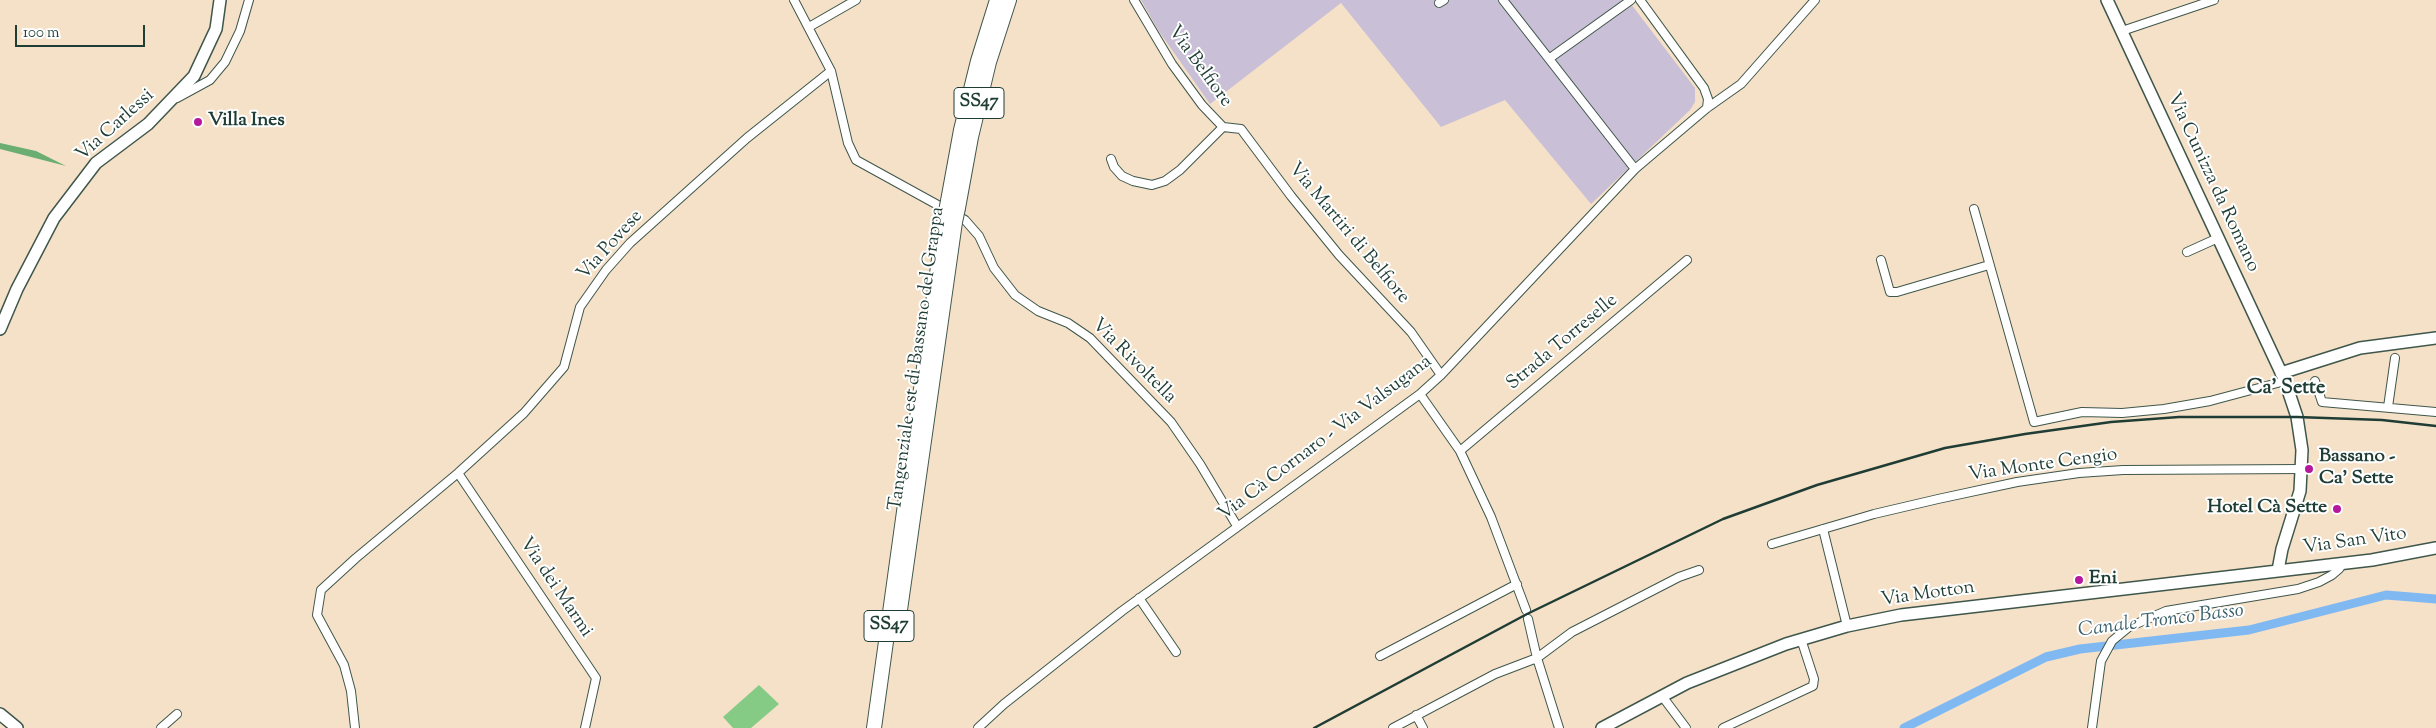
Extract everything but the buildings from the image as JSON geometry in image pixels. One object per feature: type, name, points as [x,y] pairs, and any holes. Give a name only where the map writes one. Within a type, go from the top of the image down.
[{"type":"highway","name":"Tangenziale est di Bassano del Grappa","points":[[953,205],[961,130],[978,61],[997,0]]},
{"type":"highway","name":"Tangenziale est di Bassano del Grappa","points":[[883,728],[908,520],[950,219],[986,72],[1009,0]]},
{"type":"highway","name":"Tangenziale est di Bassano del Grappa","points":[[874,728],[908,520]]},
{"type":"main road","name":"Via Carlessi","points":[[0,329],[17,289],[54,218],[96,163],[148,124],[194,76],[216,29],[220,0]]},
{"type":"main road","name":"Via Cunizza da Romano","points":[[2107,0],[2283,377],[2297,417],[2303,469],[2300,491],[2278,570]]},
{"type":"main road","points":[[2283,377],[2360,348],[2436,338]]},
{"type":"main road","name":"Via San Vito","points":[[2278,570],[2343,563],[2436,548]]},
{"type":"main road","name":"Via Motton","points":[[1602,728],[1687,683],[1801,639],[1847,626],[1901,615],[2278,570]]},
{"type":"main road","points":[[0,714],[17,728]]},
{"type":"street","points":[[168,103],[210,80],[225,62],[240,31],[249,0]]},
{"type":"street","name":"Via Rivoltella","points":[[794,0],[831,71],[848,143],[856,160],[964,220],[979,236],[994,268],[1015,295],[1038,311],[1068,323],[1090,338],[1171,422],[1200,464],[1236,526]]},
{"type":"street","points":[[809,27],[856,0]]},
{"type":"street","name":"Via Belfiore","points":[[1134,0],[1172,64],[1202,105],[1223,126]]},
{"type":"street","points":[[1502,0],[1550,58],[1635,169]]},
{"type":"street","points":[[1550,58],[1630,0]]},
{"type":"street","points":[[1640,0],[1704,88],[1708,99],[1707,108]]},
{"type":"street","name":"Via Cà Cornaro - Via Valsugana","points":[[978,728],[1024,688],[1139,598],[1420,394],[1441,375],[1635,169],[1707,108],[1741,84],[1815,0]]},
{"type":"street","points":[[2122,31],[2214,0]]},
{"type":"street","name":"Via Povese","points":[[355,728],[351,691],[344,665],[316,615],[321,590],[356,558],[458,473],[524,412],[564,368],[580,307],[606,270],[630,243],[748,138],[831,71]]},
{"type":"street","points":[[1111,159],[1114,167],[1122,176],[1133,181],[1152,184],[1165,181],[1180,170],[1223,126]]},
{"type":"street","name":"Via Martiri di Belfiore","points":[[1223,126],[1241,129],[1291,196],[1340,254],[1411,332],[1441,375]]},
{"type":"street","points":[[1974,209],[2034,422],[2082,412],[2122,413],[2164,409],[2210,401],[2283,377]]},
{"type":"street","points":[[2187,252],[2218,238]]},
{"type":"street","name":"Strada Torreselle","points":[[1460,451],[1687,260]]},
{"type":"street","points":[[1880,260],[1890,292],[1897,292],[1989,265]]},
{"type":"street","points":[[2388,407],[2395,358]]},
{"type":"street","points":[[2315,381],[2322,402],[2436,412]]},
{"type":"street","points":[[1420,394],[1460,451],[1491,517],[1526,610]]},
{"type":"street","name":"Via Monte Cengio","points":[[1772,544],[1938,499],[2017,482],[2079,473],[2123,470],[2303,469]]},
{"type":"street","name":"Via dei Marmi","points":[[458,473],[596,678],[585,728]]},
{"type":"street","points":[[1823,529],[1847,626]]},
{"type":"street","points":[[2092,728],[2098,676],[2104,654],[2112,641],[2129,627],[2166,610],[2298,589],[2319,582],[2332,575],[2343,563]]},
{"type":"street","points":[[1393,728],[1494,674],[1537,658],[1572,632],[1679,577],[1699,570]]},
{"type":"street","points":[[1380,656],[1517,584]]},
{"type":"street","points":[[1139,598],[1176,652]]},
{"type":"street","points":[[1528,619],[1537,658],[1560,728]]},
{"type":"street","points":[[1723,728],[1813,686],[1814,679],[1801,639]]},
{"type":"street","points":[[1662,696],[1686,728]]},
{"type":"street","points":[[161,728],[177,714]]},
{"type":"street","points":[[1416,716],[1423,728]]},
{"type":"shaded area","points":[[1141,0],[1628,0],[1695,88],[1695,102],[1690,110],[1591,204],[1505,100],[1441,127],[1341,3],[1210,104],[1158,30]]},
{"type":"green space","points":[[0,143],[36,151],[66,166],[0,149]]},
{"type":"green space","points":[[759,685],[779,704],[751,728],[733,728],[723,717]]},
{"type":"waterway","name":"Canale Tronco Basso","points":[[1904,728],[2046,657],[2080,649],[2249,630],[2386,595],[2436,599]]},
{"type":"railway","points":[[1314,728],[1527,614],[1723,519],[1817,485],[1945,448],[2111,422],[2179,417],[2297,417],[2382,420],[2436,426]]},
{"type":"place","name":"Villa Ines","points":[[198,122]]},
{"type":"place","name":"Bassano - Ca' Sette","points":[[2309,469]]},
{"type":"place","name":"Hotel Cà Sette","points":[[2337,509]]},
{"type":"place","name":"Eni","points":[[2079,580]]},
{"type":"district","name":"Ca' Sette","points":[[2286,390]]}]
